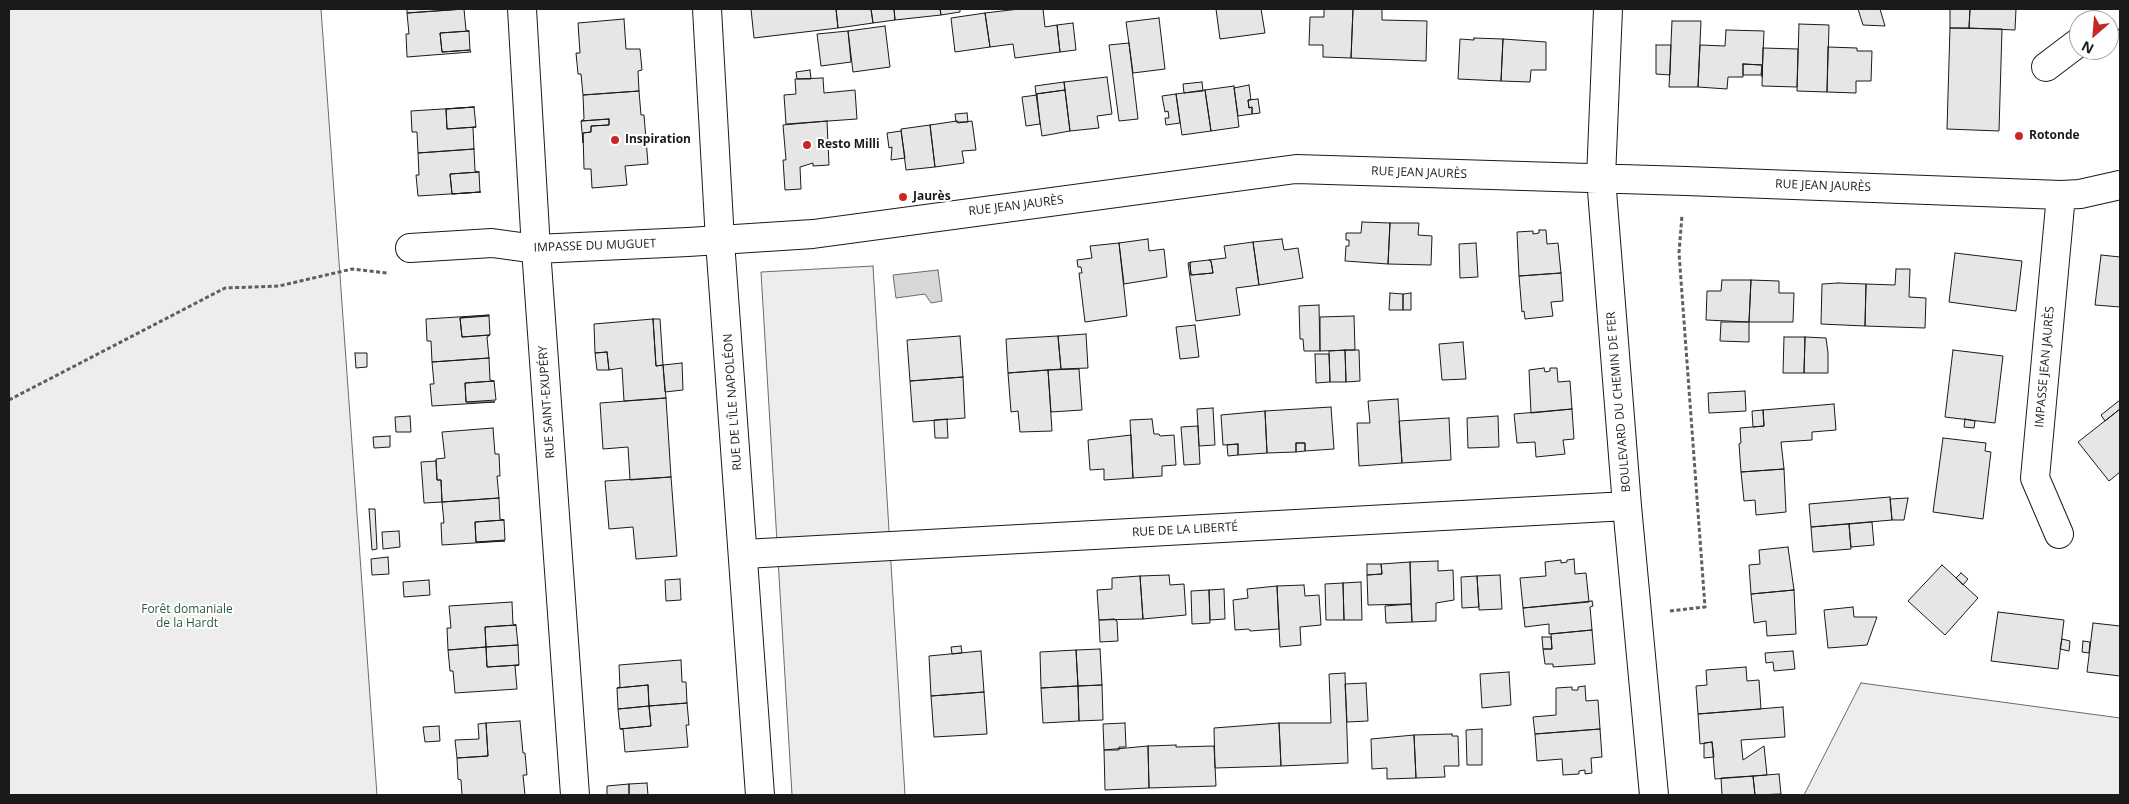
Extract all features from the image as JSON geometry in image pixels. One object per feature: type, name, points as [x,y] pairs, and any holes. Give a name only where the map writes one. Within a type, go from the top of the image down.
[{"type":"street","name":"RUE SAINT-EXUPÉRY","points":[[522,9],[536,249],[575,795]]},
{"type":"street","name":"RUE DE L'ÎLE NAPOLÉON","points":[[707,9],[720,241],[760,795]]},
{"type":"street","name":"BOULEVARD DU CHEMIN DE FER","points":[[1608,9],[1601,178],[1627,506],[1654,795]]},
{"type":"street","points":[[2046,67],[2069,50]]},
{"type":"street","name":"RUE JEAN JAURÈS","points":[[720,241],[813,234],[1296,169],[2061,195],[2080,194],[2120,185]]},
{"type":"street","name":"IMPASSE JEAN JAURÈS","points":[[2059,534],[2035,478],[2061,195]]},
{"type":"street","name":"IMPASSE DU MUGUET","points":[[410,248],[492,244],[536,249],[720,241]]},
{"type":"street","name":"RUE DE LA LIBERTÉ","points":[[744,554],[1627,506]]},
{"type":"path","points":[[1637,615],[1705,607],[1679,253],[1683,208]]},
{"type":"path","points":[[9,400],[225,288],[279,286],[352,269],[394,274],[410,248]]},
{"type":"green space","name":"Forêt domaniale de la Hardt","points":[[9,9],[321,9],[377,795],[9,795]]},
{"type":"green space","points":[[873,266],[905,795],[792,795],[761,272]]},
{"type":"green space","points":[[1861,683],[2120,718],[2120,795],[1804,795]]},
{"type":"shaded area","points":[[938,270],[942,301],[931,303],[925,294],[896,298],[893,275]]},
{"type":"building","points":[[407,9],[464,9],[407,13]]},
{"type":"building","points":[[464,9],[466,30],[469,31],[440,33],[442,52],[470,50],[471,52],[407,57],[406,34],[409,34],[407,13]]},
{"type":"building","points":[[751,9],[836,9],[838,28],[754,38]]},
{"type":"building","points":[[836,9],[871,9],[873,23],[838,28]]},
{"type":"building","points":[[871,9],[894,9],[895,20],[873,23]]},
{"type":"building","points":[[894,9],[940,9],[941,15],[895,20]]},
{"type":"building","points":[[940,9],[960,9],[960,12],[941,15]]},
{"type":"building","points":[[1019,9],[1043,9],[1045,27],[1057,25],[1060,52],[1015,58],[1013,44],[990,47],[985,13]]},
{"type":"building","points":[[1216,9],[1261,9],[1265,33],[1220,39]]},
{"type":"building","points":[[1324,9],[1353,9],[1351,58],[1323,57],[1323,45],[1309,45],[1310,17],[1324,17]]},
{"type":"building","points":[[1353,9],[1382,9],[1382,20],[1427,21],[1426,61],[1351,58]]},
{"type":"building","points":[[1858,9],[1880,9],[1885,26],[1863,25]]},
{"type":"building","points":[[1950,9],[1970,9],[1969,28],[1950,28]]},
{"type":"building","points":[[1970,9],[2016,9],[2015,30],[1969,28]]},
{"type":"building","points":[[985,13],[990,47],[955,52],[951,18]]},
{"type":"building","points":[[1159,18],[1165,69],[1133,73],[1126,22]]},
{"type":"building","points":[[624,19],[626,49],[640,49],[642,70],[638,71],[639,91],[583,95],[576,53],[580,53],[578,23]]},
{"type":"building","points":[[1672,21],[1701,21],[1698,87],[1669,87]]},
{"type":"building","points":[[1073,23],[1076,50],[1060,52],[1057,25]]},
{"type":"building","points":[[1799,24],[1829,25],[1827,92],[1797,91]]},
{"type":"building","points":[[885,26],[890,67],[853,72],[848,31]]},
{"type":"building","points":[[1950,28],[2002,29],[1999,131],[1947,129]]},
{"type":"building","points":[[1726,30],[1764,31],[1762,77],[1762,65],[1743,64],[1743,77],[1728,77],[1727,89],[1698,87],[1700,45],[1725,46]]},
{"type":"building","points":[[469,31],[470,50],[442,52],[440,33]]},
{"type":"building","points":[[848,31],[851,62],[821,66],[817,34]]},
{"type":"building","points":[[1474,38],[1503,39],[1501,81],[1458,79],[1460,39],[1474,40]]},
{"type":"building","points":[[1503,39],[1546,42],[1546,70],[1531,70],[1530,82],[1501,81]]},
{"type":"building","points":[[1129,43],[1138,119],[1119,121],[1109,45]]},
{"type":"building","points":[[1656,45],[1671,45],[1670,75],[1656,74]]},
{"type":"building","points":[[1828,47],[1857,48],[1857,51],[1872,51],[1871,81],[1856,81],[1856,93],[1827,92]]},
{"type":"building","points":[[1763,48],[1798,49],[1797,87],[1762,86]]},
{"type":"building","points":[[1743,64],[1762,65],[1761,75],[1743,75]]},
{"type":"building","points":[[810,70],[811,79],[797,79],[796,72]]},
{"type":"building","points":[[1107,77],[1112,114],[1097,116],[1099,128],[1070,131],[1064,82]]},
{"type":"building","points":[[823,78],[824,93],[855,90],[857,119],[786,124],[784,95],[796,94],[795,79]]},
{"type":"building","points":[[1064,82],[1065,90],[1036,94],[1035,86]]},
{"type":"building","points":[[1202,82],[1203,91],[1184,93],[1183,84]]},
{"type":"building","points":[[1249,85],[1251,100],[1248,100],[1249,108],[1252,107],[1252,114],[1238,116],[1234,88]]},
{"type":"building","points":[[1234,86],[1239,127],[1211,131],[1205,90]]},
{"type":"building","points":[[1065,90],[1070,131],[1042,136],[1036,94]]},
{"type":"building","points":[[1205,90],[1211,131],[1182,135],[1176,94]]},
{"type":"building","name":"Inspiration","points":[[639,91],[641,115],[644,115],[648,164],[625,166],[627,185],[592,188],[591,169],[584,169],[583,133],[591,132],[591,126],[609,125],[609,119],[581,121],[584,119],[583,95]]},
{"type":"building","points":[[1176,94],[1180,123],[1166,125],[1165,118],[1169,118],[1168,111],[1165,112],[1162,96]]},
{"type":"building","points":[[1037,95],[1040,124],[1026,126],[1022,97]]},
{"type":"building","points":[[1258,99],[1260,113],[1252,114],[1252,107],[1249,108],[1248,100]]},
{"type":"building","points":[[474,107],[446,109],[447,129],[476,127],[473,128],[474,149],[418,153],[417,132],[412,132],[411,111]]},
{"type":"building","points":[[474,107],[476,127],[447,129],[446,109]]},
{"type":"building","points":[[967,113],[968,122],[956,122],[955,114]]},
{"type":"building","points":[[609,119],[609,125],[591,126],[591,132],[583,133],[583,143],[581,121]]},
{"type":"building","points":[[827,121],[829,165],[813,166],[813,163],[800,167],[801,189],[785,190],[783,160],[786,160],[783,125]]},
{"type":"building","points":[[957,121],[958,123],[972,121],[976,150],[962,151],[964,163],[935,167],[930,125]]},
{"type":"building","points":[[930,125],[935,167],[906,170],[901,129]]},
{"type":"building","points":[[901,131],[905,158],[891,160],[892,147],[889,148],[887,133]]},
{"type":"building","points":[[474,149],[475,171],[479,172],[450,174],[452,194],[418,196],[416,175],[419,175],[418,153]]},
{"type":"building","points":[[479,172],[480,192],[452,194],[450,174]]},
{"type":"building","points":[[1362,222],[1390,223],[1388,264],[1345,261],[1346,246],[1349,246],[1349,240],[1346,240],[1346,233],[1361,233]]},
{"type":"building","points":[[1390,223],[1419,223],[1418,235],[1432,236],[1431,265],[1388,264]]},
{"type":"building","points":[[1539,230],[1546,230],[1547,244],[1558,243],[1561,273],[1519,276],[1517,232],[1533,231],[1533,234],[1539,233]]},
{"type":"building","points":[[1148,239],[1149,251],[1164,249],[1167,277],[1124,284],[1119,243]]},
{"type":"building","points":[[1282,239],[1284,250],[1298,248],[1303,278],[1259,285],[1253,242]]},
{"type":"building","points":[[1253,242],[1259,285],[1236,288],[1240,315],[1196,321],[1188,263],[1191,262],[1191,275],[1213,273],[1211,261],[1209,260],[1226,258],[1224,246]]},
{"type":"building","points":[[1119,243],[1127,316],[1085,322],[1079,273],[1082,273],[1081,267],[1078,267],[1077,260],[1092,258],[1090,246]]},
{"type":"building","points":[[1476,243],[1478,277],[1460,278],[1459,244]]},
{"type":"building","points":[[1955,253],[2022,261],[2016,311],[1949,302]]},
{"type":"building","points":[[2101,255],[2120,257],[2120,307],[2095,305]]},
{"type":"building","points":[[1211,261],[1213,273],[1191,275],[1191,262]]},
{"type":"building","points":[[1896,269],[1910,269],[1909,297],[1926,298],[1925,328],[1865,326],[1866,284],[1895,285]]},
{"type":"building","points":[[1561,273],[1563,301],[1551,302],[1553,316],[1525,319],[1524,311],[1522,312],[1519,276]]},
{"type":"building","points":[[1722,280],[1751,280],[1749,322],[1706,320],[1707,291],[1721,291]]},
{"type":"building","points":[[1751,280],[1779,281],[1779,293],[1794,293],[1793,322],[1749,322]]},
{"type":"building","points":[[1822,284],[1866,284],[1865,326],[1821,324]]},
{"type":"building","points":[[1390,293],[1403,294],[1403,310],[1389,310]]},
{"type":"building","points":[[1411,293],[1411,310],[1403,310],[1403,294]]},
{"type":"building","points":[[1319,305],[1320,351],[1304,351],[1303,339],[1300,339],[1299,306]]},
{"type":"building","points":[[489,315],[460,318],[462,337],[490,335],[487,337],[489,358],[432,362],[431,341],[427,341],[426,319]]},
{"type":"building","points":[[489,316],[490,335],[462,337],[460,318]]},
{"type":"building","points":[[1354,316],[1355,350],[1320,351],[1320,317]]},
{"type":"building","points":[[653,319],[656,366],[663,365],[666,398],[624,401],[622,368],[609,370],[607,352],[595,353],[594,324]]},
{"type":"building","points":[[653,319],[660,319],[663,365],[656,366]]},
{"type":"building","points":[[1721,322],[1749,322],[1749,342],[1720,341]]},
{"type":"building","points":[[1195,325],[1199,357],[1180,359],[1176,327]]},
{"type":"building","points":[[1086,334],[1088,368],[1061,369],[1058,336]]},
{"type":"building","points":[[960,336],[963,377],[910,381],[907,340]]},
{"type":"building","points":[[1058,336],[1061,369],[1008,373],[1006,339]]},
{"type":"building","points":[[1784,337],[1805,337],[1804,373],[1783,373]]},
{"type":"building","points":[[1805,337],[1826,338],[1828,373],[1804,373]]},
{"type":"building","points":[[1463,342],[1466,379],[1442,380],[1439,344]]},
{"type":"building","points":[[1345,350],[1346,382],[1330,382],[1329,351]]},
{"type":"building","points":[[1345,350],[1359,350],[1360,381],[1346,382]]},
{"type":"building","points":[[1953,350],[2003,356],[1995,423],[1945,417]]},
{"type":"building","points":[[607,352],[609,370],[597,370],[595,353]]},
{"type":"building","points":[[355,353],[367,353],[367,367],[356,368]]},
{"type":"building","points":[[1315,354],[1329,354],[1330,382],[1316,383]]},
{"type":"building","points":[[489,358],[490,380],[494,381],[465,383],[466,402],[495,402],[432,406],[430,384],[434,384],[432,362]]},
{"type":"building","points":[[682,363],[683,390],[665,392],[663,365]]},
{"type":"building","points":[[1544,368],[1545,372],[1550,371],[1550,368],[1557,368],[1558,382],[1570,381],[1572,409],[1531,413],[1529,370]]},
{"type":"building","points":[[1079,369],[1082,410],[1051,412],[1048,370]]},
{"type":"building","points":[[1048,370],[1052,431],[1020,432],[1018,411],[1011,412],[1008,373]]},
{"type":"building","points":[[963,377],[965,418],[913,422],[910,381]]},
{"type":"building","points":[[494,381],[496,400],[466,402],[465,383]]},
{"type":"building","points":[[1745,391],[1746,411],[1709,413],[1708,393]]},
{"type":"building","points":[[666,398],[671,477],[630,480],[628,447],[603,449],[600,403]]},
{"type":"building","points":[[1398,399],[1402,463],[1359,466],[1357,423],[1370,423],[1368,401]]},
{"type":"building","points":[[2120,400],[2120,409],[2105,421],[2101,415]]},
{"type":"building","points":[[1834,404],[1836,430],[1812,432],[1812,440],[1781,442],[1784,469],[1741,472],[1740,428],[1764,426],[1763,410]]},
{"type":"building","points":[[1331,407],[1334,449],[1305,451],[1305,443],[1296,443],[1296,452],[1267,453],[1265,411]]},
{"type":"building","points":[[1213,408],[1215,445],[1199,446],[1197,409]]},
{"type":"building","points":[[1572,409],[1574,439],[1563,440],[1565,454],[1536,457],[1535,442],[1517,443],[1514,414]]},
{"type":"building","points":[[2120,409],[2120,472],[2109,481],[2078,442]]},
{"type":"building","points":[[1763,410],[1764,426],[1753,427],[1752,411]]},
{"type":"building","points":[[1265,411],[1267,453],[1238,455],[1238,444],[1223,445],[1221,415]]},
{"type":"building","points":[[410,416],[411,432],[396,432],[395,417]]},
{"type":"building","points":[[1498,416],[1499,447],[1468,448],[1467,418]]},
{"type":"building","points":[[1449,418],[1451,460],[1402,463],[1399,421]]},
{"type":"building","points":[[947,419],[948,438],[935,438],[934,420]]},
{"type":"building","points":[[1152,419],[1154,434],[1159,434],[1160,436],[1174,435],[1176,465],[1162,466],[1162,476],[1133,478],[1130,420]]},
{"type":"building","points":[[1965,419],[1975,421],[1974,428],[1964,427]]},
{"type":"building","points":[[1198,426],[1200,464],[1184,465],[1181,427]]},
{"type":"building","points":[[493,428],[495,454],[499,454],[500,476],[497,476],[499,498],[442,502],[441,480],[437,480],[436,459],[445,458],[442,432]]},
{"type":"building","points":[[1131,435],[1133,478],[1104,480],[1104,469],[1090,470],[1088,440]]},
{"type":"building","points":[[390,436],[390,447],[374,448],[373,437]]},
{"type":"building","points":[[1943,438],[1986,443],[1985,451],[1991,452],[1983,519],[1933,512]]},
{"type":"building","points":[[1296,443],[1305,443],[1305,451],[1296,452]]},
{"type":"building","points":[[1238,444],[1238,455],[1228,456],[1227,445]]},
{"type":"building","points":[[436,461],[437,480],[441,480],[442,502],[424,503],[421,462]]},
{"type":"building","points":[[1784,469],[1786,512],[1756,515],[1755,500],[1744,501],[1741,472]]},
{"type":"building","points":[[671,477],[677,556],[636,559],[633,527],[609,529],[605,481]]},
{"type":"building","points":[[1890,497],[1892,520],[1811,527],[1809,504]]},
{"type":"building","points":[[499,498],[500,519],[504,520],[475,522],[476,542],[505,541],[442,545],[441,523],[444,523],[442,502]]},
{"type":"building","points":[[1908,498],[1904,520],[1892,520],[1890,499]]},
{"type":"building","points":[[369,509],[375,509],[377,549],[372,550]]},
{"type":"building","points":[[504,520],[505,540],[476,542],[475,522]]},
{"type":"building","points":[[1872,522],[1874,545],[1851,547],[1849,524]]},
{"type":"building","points":[[1849,524],[1851,549],[1813,552],[1811,527]]},
{"type":"building","points":[[399,531],[400,547],[383,549],[382,532]]},
{"type":"building","points":[[1788,547],[1794,590],[1751,594],[1749,565],[1760,564],[1759,550]]},
{"type":"building","points":[[388,557],[389,574],[372,575],[371,559]]},
{"type":"building","points":[[1574,559],[1575,574],[1586,573],[1589,602],[1523,608],[1520,578],[1546,576],[1545,562],[1561,560],[1561,563]]},
{"type":"building","points":[[1438,561],[1438,571],[1453,570],[1454,600],[1436,603],[1436,621],[1412,622],[1410,562]]},
{"type":"building","points":[[1410,562],[1411,604],[1368,605],[1367,575],[1382,574],[1381,564]]},
{"type":"building","points":[[1367,564],[1381,564],[1382,574],[1367,575]]},
{"type":"building","points":[[1942,565],[1978,598],[1945,635],[1908,601]]},
{"type":"building","points":[[1961,573],[1968,579],[1963,585],[1956,578]]},
{"type":"building","points":[[1169,575],[1170,585],[1184,584],[1186,615],[1143,619],[1140,576]]},
{"type":"building","points":[[1500,575],[1502,609],[1479,610],[1477,576]]},
{"type":"building","points":[[1140,576],[1143,619],[1099,620],[1097,590],[1112,589],[1112,578]]},
{"type":"building","points":[[1477,576],[1479,607],[1462,608],[1461,577]]},
{"type":"building","points":[[680,579],[681,600],[666,601],[665,580]]},
{"type":"building","points":[[429,580],[430,595],[404,597],[403,582]]},
{"type":"building","points":[[1361,582],[1362,620],[1344,620],[1343,583]]},
{"type":"building","points":[[1343,583],[1344,620],[1326,620],[1325,584]]},
{"type":"building","points":[[1304,585],[1305,596],[1319,595],[1321,625],[1300,627],[1301,645],[1280,647],[1277,586]]},
{"type":"building","points":[[1277,586],[1279,629],[1235,630],[1233,600],[1248,598],[1247,589]]},
{"type":"building","points":[[1224,589],[1225,619],[1210,620],[1209,590]]},
{"type":"building","points":[[1209,590],[1210,623],[1192,624],[1191,591]]},
{"type":"building","points":[[1794,590],[1796,634],[1767,636],[1766,621],[1754,623],[1751,594]]},
{"type":"building","points":[[1592,601],[1593,606],[1590,607],[1592,630],[1549,634],[1549,624],[1525,627],[1523,608]]},
{"type":"building","points":[[512,602],[513,624],[516,625],[485,627],[486,647],[448,650],[447,628],[451,628],[449,606]]},
{"type":"building","points":[[1411,604],[1412,622],[1386,623],[1385,606]]},
{"type":"building","points":[[1853,607],[1854,617],[1877,617],[1867,645],[1828,648],[1824,610]]},
{"type":"building","points":[[1998,612],[2064,620],[2058,669],[1991,661]]},
{"type":"building","points":[[1114,619],[1117,621],[1118,641],[1100,642],[1099,620]]},
{"type":"building","points":[[2093,623],[2120,626],[2120,676],[2087,672]]},
{"type":"building","points":[[516,625],[518,645],[486,647],[485,627]]},
{"type":"building","points":[[1592,630],[1595,664],[1553,667],[1553,664],[1545,664],[1543,649],[1552,649],[1551,634]]},
{"type":"building","points":[[1542,637],[1551,637],[1552,649],[1543,649]]},
{"type":"building","points":[[2062,639],[2070,641],[2069,651],[2060,649]]},
{"type":"building","points":[[2083,641],[2090,642],[2089,653],[2082,652]]},
{"type":"building","points":[[518,645],[519,665],[487,667],[486,647]]},
{"type":"building","points":[[961,646],[962,653],[952,654],[951,647]]},
{"type":"building","points":[[486,647],[487,667],[519,665],[515,666],[517,689],[455,693],[453,671],[450,671],[448,650]]},
{"type":"building","points":[[1100,649],[1102,685],[1078,686],[1076,650]]},
{"type":"building","points":[[1076,650],[1078,686],[1041,688],[1040,652]]},
{"type":"building","points":[[981,651],[984,692],[931,696],[929,656]]},
{"type":"building","points":[[1793,651],[1795,669],[1774,671],[1773,662],[1766,663],[1765,653]]},
{"type":"building","points":[[681,660],[682,682],[686,682],[687,703],[649,706],[648,685],[617,688],[620,687],[619,665]]},
{"type":"building","points":[[1746,667],[1747,681],[1759,680],[1761,709],[1698,714],[1696,686],[1707,685],[1706,670]]},
{"type":"building","points":[[1509,672],[1511,705],[1482,708],[1480,674]]},
{"type":"building","points":[[1345,673],[1348,763],[1281,766],[1279,723],[1331,723],[1329,674]]},
{"type":"building","points":[[1366,683],[1368,721],[1347,722],[1345,684]]},
{"type":"building","points":[[648,685],[649,706],[618,709],[617,688]]},
{"type":"building","points":[[1102,685],[1103,720],[1079,721],[1078,686]]},
{"type":"building","points":[[1078,686],[1079,721],[1043,723],[1041,688]]},
{"type":"building","points":[[1585,686],[1586,701],[1598,700],[1600,729],[1535,734],[1533,717],[1556,715],[1556,688],[1572,687],[1572,690],[1578,690],[1578,687]]},
{"type":"building","points":[[984,692],[987,734],[934,737],[931,696]]},
{"type":"building","points":[[687,703],[688,747],[625,752],[623,729],[620,729],[651,726],[649,706]]},
{"type":"building","points":[[649,706],[651,726],[620,729],[618,709]]},
{"type":"building","points":[[1783,707],[1785,737],[1741,740],[1743,760],[1764,746],[1767,775],[1715,779],[1712,742],[1700,744],[1698,714]]},
{"type":"building","points":[[520,721],[527,775],[523,775],[525,795],[462,795],[461,780],[458,779],[457,758],[488,756],[486,723]]},
{"type":"building","points":[[486,723],[488,756],[457,758],[455,740],[479,739],[478,724]]},
{"type":"building","points":[[1125,723],[1126,747],[1119,747],[1119,750],[1104,750],[1103,724]]},
{"type":"building","points":[[1279,723],[1281,766],[1215,768],[1214,728]]},
{"type":"building","points":[[439,726],[440,741],[425,742],[423,727]]},
{"type":"building","points":[[1482,729],[1482,765],[1467,765],[1466,730]]},
{"type":"building","points":[[1600,729],[1602,757],[1591,758],[1592,773],[1585,774],[1585,770],[1579,771],[1579,774],[1563,775],[1562,759],[1537,761],[1535,734]]},
{"type":"building","points":[[1452,734],[1452,736],[1458,736],[1459,766],[1444,766],[1445,777],[1416,778],[1414,735]]},
{"type":"building","points":[[1414,735],[1416,778],[1387,779],[1387,768],[1372,769],[1371,739]]},
{"type":"building","points":[[1712,742],[1714,757],[1704,758],[1704,743]]},
{"type":"building","points":[[1176,745],[1176,747],[1214,746],[1216,786],[1149,788],[1148,746]]},
{"type":"building","points":[[1148,746],[1149,788],[1105,790],[1104,750]]},
{"type":"building","points":[[1779,774],[1781,794],[1755,795],[1753,776]]},
{"type":"building","points":[[1753,776],[1755,795],[1722,795],[1721,778]]},
{"type":"building","points":[[647,783],[648,795],[629,795],[629,784]]},
{"type":"building","points":[[629,784],[629,795],[607,795],[607,786]]},
{"type":"place","name":"Rotonde","points":[[2019,136]]},
{"type":"place","name":"Inspiration","points":[[615,140]]},
{"type":"place","name":"Resto Milli","points":[[807,145]]},
{"type":"place","name":"Jaurès","points":[[903,197]]}]
